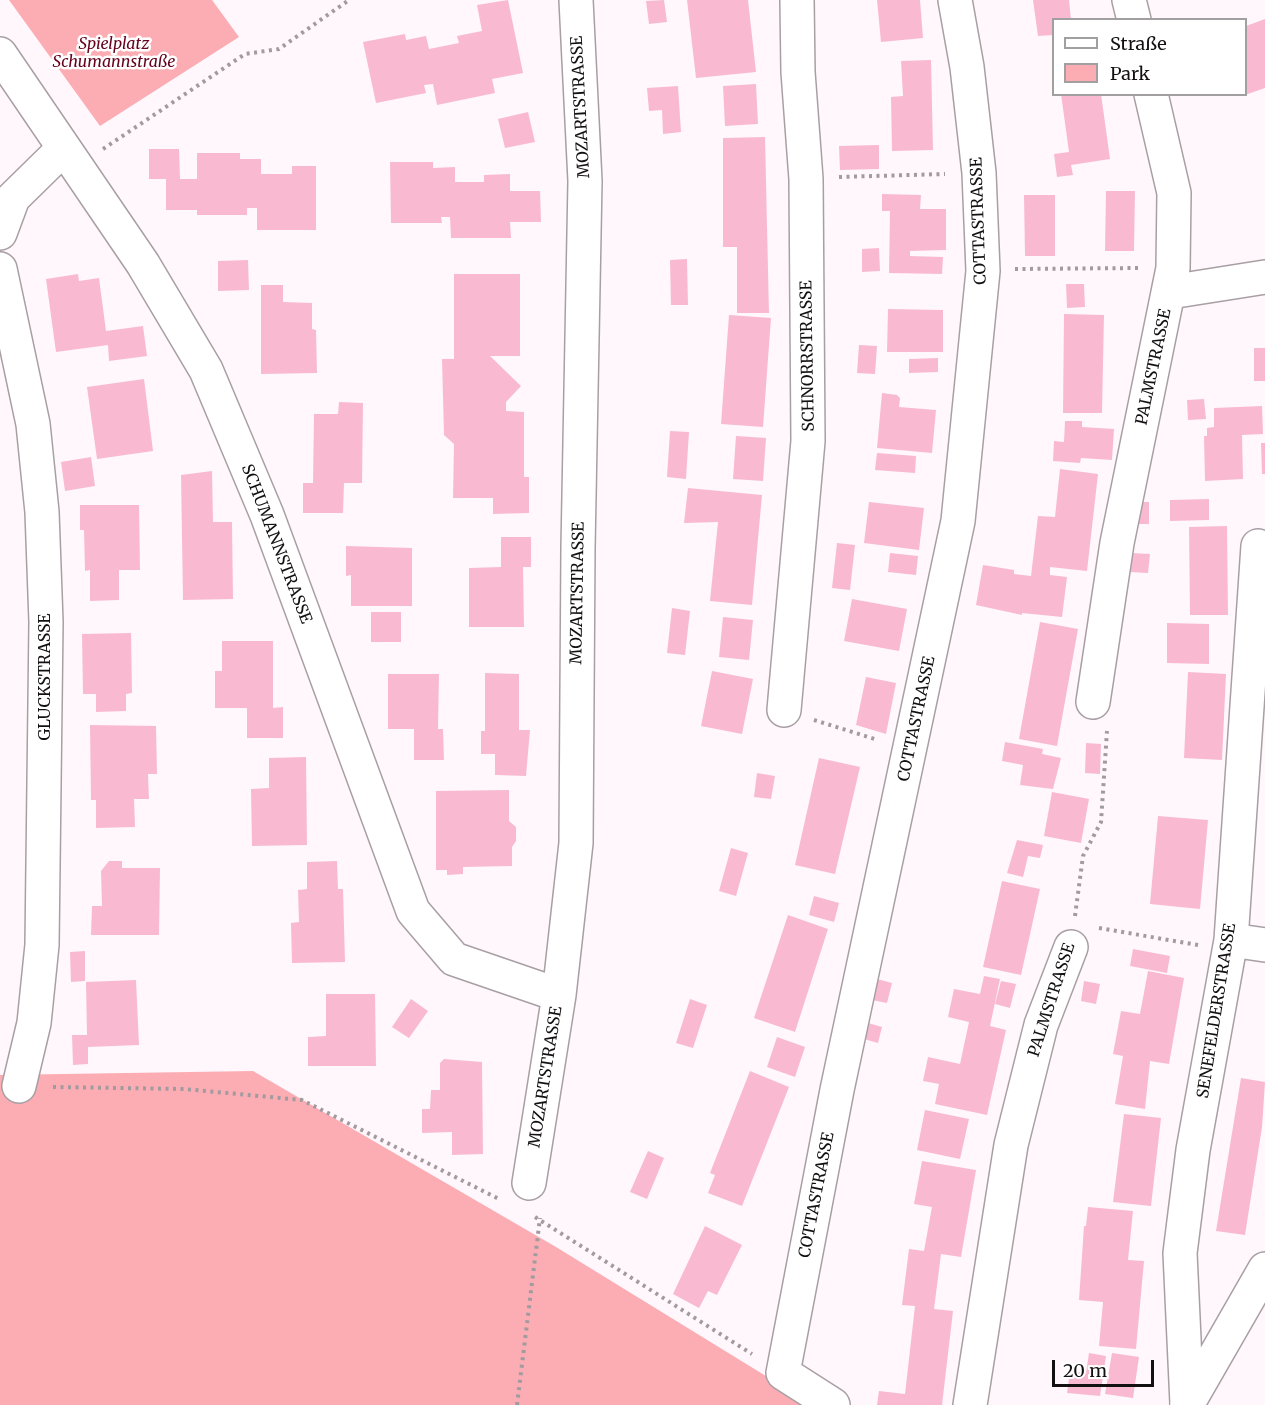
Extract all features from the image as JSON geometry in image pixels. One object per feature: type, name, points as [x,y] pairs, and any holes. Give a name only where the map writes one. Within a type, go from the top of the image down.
[{"type":"street","name":"MOZARTSTRASSE","points":[[523,1201],[559,995],[576,843],[578,536],[585,181],[576,0]]},
{"type":"street","name":"SCHNORRSTRASSE","points":[[784,710],[808,441],[806,179],[798,72],[797,0]]},
{"type":"street","name":"COTTASTRASSE","points":[[783,1373],[837,1090],[958,521],[983,271],[979,173],[967,67],[955,0]]},
{"type":"street","points":[[1129,0],[1134,18]]},
{"type":"street","name":"SCHUMANNSTRASSE","points":[[0,54],[143,264],[206,370],[267,515],[413,911],[454,958],[559,995]]},
{"type":"street","name":"PALMSTRASSE","points":[[1100,715],[1117,543],[1172,280],[1174,193],[1151,96]]},
{"type":"street","points":[[0,233],[13,198],[70,157]]},
{"type":"street","name":"GLUCKSTRASSE","points":[[0,269],[33,424],[42,512],[46,622],[42,945],[34,1023],[19,1086]]},
{"type":"street","points":[[1172,280],[1265,277]]},
{"type":"street","name":"SENEFELDERSTRASSE","points":[[1187,1404],[1180,1253],[1193,1150],[1230,945],[1258,546]]},
{"type":"street","points":[[1230,945],[1265,945]]},
{"type":"street","name":"PALMSTRASSE","points":[[970,1405],[1011,1145],[1041,1025],[1071,946]]},
{"type":"street","points":[[1187,1404],[1265,1269]]},
{"type":"street","points":[[783,1373],[833,1405]]},
{"type":"path","points":[[70,157],[245,54],[279,49],[349,0]]},
{"type":"path","points":[[852,177],[925,175]]},
{"type":"path","points":[[1054,268],[1172,280]]},
{"type":"path","points":[[784,710],[910,750]]},
{"type":"path","name":"PALMSTRASSE","points":[[1071,946],[1083,856],[1101,822],[1100,715]]},
{"type":"path","points":[[1117,931],[1230,945]]},
{"type":"path","points":[[19,1086],[184,1089],[303,1100],[523,1201],[541,1220],[783,1373]]},
{"type":"path","points":[[517,1405],[541,1220]]},
{"type":"green space","name":"Spielplatz Schumannstraße","points":[[9,0],[212,0],[239,37],[100,126]]},
{"type":"green space","points":[[253,1071],[556,1247],[813,1405],[0,1405],[0,1075]]},
{"type":"building","points":[[508,0],[523,73],[492,79],[495,93],[437,105],[433,84],[424,85],[426,93],[376,103],[363,42],[405,34],[406,40],[426,36],[429,49],[459,43],[457,36],[482,31],[477,5]]},
{"type":"building","points":[[664,0],[667,22],[649,24],[646,1]]},
{"type":"building","points":[[687,0],[748,0],[756,72],[696,78]]},
{"type":"building","points":[[877,0],[920,0],[923,38],[881,42]]},
{"type":"building","points":[[1033,0],[1069,0],[1071,18],[1052,18],[1052,35],[1038,36]]},
{"type":"building","points":[[1265,19],[1265,88],[1247,94],[1247,26]]},
{"type":"building","points":[[931,60],[933,150],[892,151],[891,97],[903,96],[901,61]]},
{"type":"building","points":[[756,84],[758,124],[725,126],[723,86]]},
{"type":"building","points":[[678,86],[681,132],[663,134],[662,110],[649,111],[647,88]]},
{"type":"building","points":[[1061,96],[1101,96],[1110,159],[1071,165],[1073,175],[1057,177],[1054,154],[1069,152]]},
{"type":"building","points":[[528,112],[535,142],[505,148],[498,119]]},
{"type":"building","points":[[765,137],[769,313],[737,313],[737,247],[723,247],[723,138]]},
{"type":"building","points":[[879,145],[879,169],[840,170],[839,146]]},
{"type":"building","points":[[149,149],[179,149],[180,179],[197,179],[197,153],[240,153],[240,159],[261,159],[261,174],[292,174],[292,166],[316,166],[316,230],[257,230],[257,208],[247,208],[247,215],[197,215],[197,210],[166,210],[166,179],[149,179]]},
{"type":"building","points":[[390,162],[433,162],[433,168],[455,167],[455,182],[484,182],[484,175],[510,174],[510,191],[540,191],[541,222],[510,222],[511,238],[451,238],[450,217],[441,217],[442,223],[391,223]]},
{"type":"building","points":[[1106,191],[1135,191],[1134,251],[1105,251]]},
{"type":"building","points":[[882,194],[921,195],[920,209],[946,209],[946,250],[910,251],[910,256],[943,257],[942,274],[889,273],[890,211],[882,211]]},
{"type":"building","points":[[1024,195],[1055,195],[1055,256],[1025,256]]},
{"type":"building","points":[[879,248],[880,271],[862,272],[862,249]]},
{"type":"building","points":[[687,259],[688,305],[671,305],[670,260]]},
{"type":"building","points":[[248,260],[249,290],[218,291],[218,261]]},
{"type":"building","points":[[78,274],[79,281],[99,278],[106,331],[143,326],[147,356],[109,361],[108,345],[56,352],[46,279]]},
{"type":"building","points":[[454,274],[520,274],[520,356],[490,356],[521,386],[506,402],[506,411],[524,412],[524,477],[529,477],[529,513],[493,514],[493,498],[453,498],[454,444],[444,435],[442,359],[454,359]]},
{"type":"building","points":[[1066,284],[1084,284],[1085,307],[1067,308]]},
{"type":"building","points":[[261,285],[283,285],[283,302],[312,303],[312,329],[316,330],[317,373],[261,374]]},
{"type":"building","points":[[888,309],[943,310],[943,352],[887,352]]},
{"type":"building","points":[[1064,314],[1104,315],[1102,413],[1063,413]]},
{"type":"building","points":[[729,315],[771,318],[763,427],[721,424]]},
{"type":"building","points":[[859,345],[877,346],[875,374],[857,373]]},
{"type":"building","points":[[1254,348],[1265,348],[1265,381],[1254,381]]},
{"type":"building","points":[[938,358],[938,372],[909,373],[909,359]]},
{"type":"building","points":[[144,379],[153,451],[97,459],[87,387]]},
{"type":"building","points":[[882,393],[897,395],[900,398],[899,407],[936,410],[932,453],[877,448]]},
{"type":"building","points":[[1204,399],[1206,419],[1188,420],[1187,400]]},
{"type":"building","points":[[339,402],[363,403],[362,483],[344,483],[343,513],[303,513],[303,483],[313,483],[314,414],[338,414]]},
{"type":"building","points":[[1262,406],[1263,434],[1242,435],[1243,479],[1205,481],[1204,436],[1207,436],[1207,428],[1214,427],[1214,408]]},
{"type":"building","points":[[1065,421],[1082,421],[1082,427],[1114,429],[1112,460],[1081,458],[1080,463],[1053,461],[1054,441],[1064,442]]},
{"type":"building","points":[[670,431],[689,432],[686,479],[667,477]]},
{"type":"building","points":[[736,436],[766,438],[763,481],[733,479]]},
{"type":"building","points":[[1261,443],[1265,443],[1265,474],[1262,474]]},
{"type":"building","points":[[877,453],[916,456],[915,473],[875,470]]},
{"type":"building","points":[[91,457],[95,486],[65,491],[61,462]]},
{"type":"building","points":[[1060,469],[1098,474],[1087,571],[1050,567],[1050,575],[1067,577],[1062,617],[1022,613],[1022,615],[976,605],[983,565],[1014,570],[1014,574],[1031,576],[1038,516],[1055,517]]},
{"type":"building","points":[[212,471],[213,522],[232,522],[233,599],[183,600],[181,475]]},
{"type":"building","points":[[688,488],[762,495],[752,605],[710,601],[718,522],[684,523]]},
{"type":"building","points":[[1209,499],[1209,520],[1170,521],[1170,500]]},
{"type":"building","points":[[869,502],[924,508],[919,550],[864,543]]},
{"type":"building","points":[[1138,502],[1149,502],[1149,524],[1136,524]]},
{"type":"building","points":[[80,505],[139,505],[140,570],[119,570],[119,600],[90,601],[90,570],[85,571],[84,530],[80,530]]},
{"type":"building","points":[[1227,526],[1228,615],[1190,615],[1189,527]]},
{"type":"building","points":[[501,537],[531,537],[531,567],[523,567],[524,627],[469,627],[469,568],[501,567]]},
{"type":"building","points":[[837,543],[855,545],[850,590],[832,588]]},
{"type":"building","points":[[346,546],[412,548],[412,606],[351,606],[351,575],[346,576]]},
{"type":"building","points":[[890,553],[918,556],[916,575],[888,572]]},
{"type":"building","points":[[1130,553],[1150,554],[1148,573],[1129,572]]},
{"type":"building","points":[[852,599],[907,609],[899,651],[844,641]]},
{"type":"building","points":[[672,608],[690,611],[685,655],[667,653]]},
{"type":"building","points":[[371,612],[401,612],[401,642],[371,642]]},
{"type":"building","points":[[723,617],[753,620],[749,660],[719,657]]},
{"type":"building","points":[[1040,622],[1078,629],[1057,746],[1019,739]]},
{"type":"building","points":[[1167,623],[1209,624],[1209,664],[1167,663]]},
{"type":"building","points":[[131,633],[132,693],[126,694],[126,711],[96,712],[96,694],[83,694],[82,634]]},
{"type":"building","points":[[222,641],[273,641],[273,708],[283,707],[283,738],[247,738],[247,708],[215,708],[215,671],[222,671]]},
{"type":"building","points":[[712,671],[753,679],[742,734],[701,726]]},
{"type":"building","points":[[1188,672],[1226,674],[1222,760],[1184,758]]},
{"type":"building","points":[[485,673],[519,674],[519,730],[530,730],[526,776],[495,775],[495,754],[481,754],[481,731],[485,731]]},
{"type":"building","points":[[388,674],[439,674],[438,729],[443,729],[444,760],[414,760],[414,729],[388,729]]},
{"type":"building","points":[[866,677],[896,683],[886,734],[856,725]]},
{"type":"building","points":[[90,725],[156,726],[157,774],[148,774],[149,799],[134,799],[135,827],[96,828],[96,800],[91,800]]},
{"type":"building","points":[[1005,742],[1043,749],[1042,754],[1061,758],[1053,789],[1020,785],[1023,765],[1002,761]]},
{"type":"building","points":[[1086,743],[1101,744],[1100,774],[1085,773]]},
{"type":"building","points":[[306,757],[307,845],[252,846],[251,789],[269,788],[269,758]]},
{"type":"building","points":[[819,758],[860,767],[835,874],[795,865]]},
{"type":"building","points":[[757,773],[775,776],[771,799],[754,797]]},
{"type":"building","points":[[509,790],[509,821],[516,827],[516,841],[512,847],[512,866],[463,867],[463,874],[447,875],[447,870],[436,870],[436,791]]},
{"type":"building","points":[[1052,792],[1089,799],[1081,843],[1044,836]]},
{"type":"building","points":[[1158,816],[1208,820],[1200,909],[1150,904]]},
{"type":"building","points":[[1017,840],[1043,845],[1040,858],[1028,856],[1023,877],[1007,873]]},
{"type":"building","points":[[731,848],[748,853],[736,896],[719,891]]},
{"type":"building","points":[[109,861],[122,861],[122,868],[160,868],[159,935],[91,935],[92,906],[102,906],[101,871]]},
{"type":"building","points":[[337,861],[338,889],[343,889],[345,962],[292,963],[291,923],[299,922],[298,890],[307,889],[307,862]]},
{"type":"building","points":[[1002,881],[1040,889],[1021,975],[983,967]]},
{"type":"building","points":[[814,896],[839,903],[834,922],[809,915]]},
{"type":"building","points":[[788,915],[828,929],[795,1032],[754,1018]]},
{"type":"building","points":[[1133,949],[1170,956],[1167,973],[1130,966]]},
{"type":"building","points":[[85,951],[85,981],[71,982],[70,952]]},
{"type":"building","points":[[1148,971],[1184,978],[1169,1064],[1150,1061],[1145,1109],[1115,1104],[1123,1056],[1113,1054],[1121,1011],[1140,1014]]},
{"type":"building","points":[[984,976],[1000,979],[990,1026],[1006,1030],[987,1115],[935,1104],[939,1084],[923,1081],[928,1057],[960,1064],[969,1022],[948,1017],[954,989],[980,994]]},
{"type":"building","points":[[877,979],[892,983],[887,1003],[872,1000]]},
{"type":"building","points":[[136,980],[139,1045],[88,1047],[88,1064],[73,1065],[72,1035],[87,1035],[86,982]]},
{"type":"building","points":[[1001,981],[1016,984],[1010,1008],[995,1004]]},
{"type":"building","points":[[1084,981],[1100,984],[1096,1004],[1081,1001]]},
{"type":"building","points":[[326,994],[375,994],[376,1066],[308,1066],[308,1037],[326,1036]]},
{"type":"building","points":[[411,999],[428,1011],[409,1038],[392,1027]]},
{"type":"building","points":[[690,999],[707,1005],[693,1048],[676,1043]]},
{"type":"building","points":[[868,1023],[882,1027],[878,1043],[864,1039]]},
{"type":"building","points":[[777,1037],[805,1047],[795,1077],[767,1067]]},
{"type":"building","points":[[444,1059],[482,1062],[483,1154],[452,1155],[452,1132],[422,1133],[422,1109],[430,1109],[431,1090],[440,1090],[440,1063]]},
{"type":"building","points":[[750,1071],[789,1087],[742,1206],[708,1193],[715,1175],[710,1173]]},
{"type":"building","points":[[1241,1078],[1265,1082],[1262,1127],[1245,1235],[1216,1231]]},
{"type":"building","points":[[925,1110],[969,1119],[960,1159],[917,1150]]},
{"type":"building","points":[[1124,1114],[1161,1118],[1151,1206],[1113,1202]]},
{"type":"building","points":[[648,1151],[664,1158],[647,1199],[630,1192]]},
{"type":"building","points":[[922,1161],[976,1170],[961,1257],[941,1254],[934,1309],[953,1311],[942,1405],[877,1405],[879,1391],[905,1394],[915,1306],[902,1305],[909,1249],[924,1251],[932,1207],[914,1204]]},
{"type":"building","points":[[1088,1207],[1133,1211],[1128,1260],[1144,1261],[1136,1349],[1099,1346],[1103,1302],[1079,1300],[1084,1226],[1086,1226]]},
{"type":"building","points":[[705,1226],[742,1245],[717,1295],[708,1291],[699,1308],[673,1294]]},
{"type":"building","points":[[1089,1353],[1106,1356],[1100,1396],[1067,1393],[1070,1371],[1086,1373]]},
{"type":"building","points":[[1112,1353],[1139,1357],[1133,1398],[1105,1394]]}]
